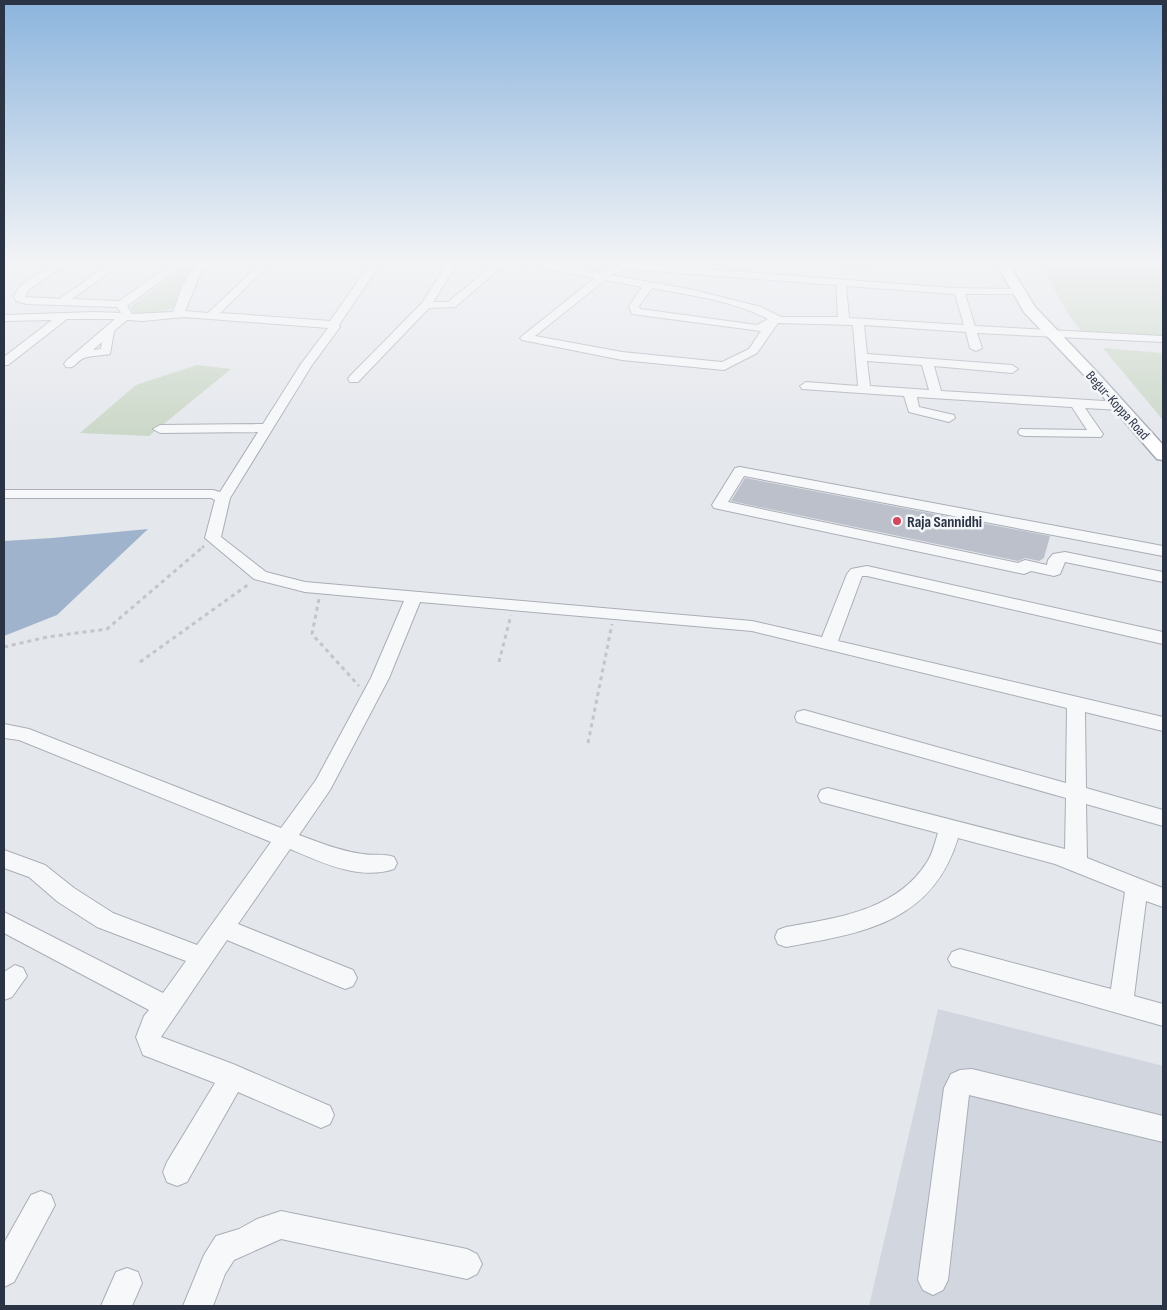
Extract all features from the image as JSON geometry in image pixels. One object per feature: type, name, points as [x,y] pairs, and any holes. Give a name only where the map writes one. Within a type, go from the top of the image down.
[{"type":"main road","name":"Begur-Koppa Road","points":[[1041,322],[1163,455]]},
{"type":"street","points":[[4,362],[56,322]]},
{"type":"street","points":[[70,364],[79,356],[106,352],[109,330],[120,322]]},
{"type":"street","points":[[294,322],[333,325]]},
{"type":"street","points":[[335,322],[334,327],[307,364],[223,498],[213,538],[260,576],[306,587],[752,626],[1163,724]]},
{"type":"street","points":[[354,379],[409,322]]},
{"type":"street","points":[[547,322],[526,338],[622,356],[724,366],[753,351],[773,322]]},
{"type":"street","points":[[713,322],[764,328],[771,322]]},
{"type":"street","points":[[858,322],[864,390]]},
{"type":"street","points":[[860,322],[970,330],[1163,339]]},
{"type":"street","points":[[968,322],[976,348]]},
{"type":"street","points":[[1052,334],[1163,344]]},
{"type":"street","points":[[861,357],[1012,369]]},
{"type":"street","points":[[927,362],[936,394]]},
{"type":"street","points":[[806,386],[1120,406]]},
{"type":"street","points":[[910,392],[913,409],[949,418]]},
{"type":"street","points":[[1025,432],[1096,434],[1076,403]]},
{"type":"street","points":[[160,429],[266,428]]},
{"type":"street","points":[[1163,551],[740,471],[718,505],[1024,569],[1025,565],[1054,571],[1056,560],[1059,557],[1065,557],[1163,577]]},
{"type":"street","points":[[4,494],[213,494],[223,498]]},
{"type":"street","points":[[1065,557],[1066,550],[1163,569]]},
{"type":"street","points":[[828,645],[856,572],[866,570],[1163,638]]},
{"type":"street","points":[[321,1115],[233,1077],[152,1046],[148,1037],[153,1024],[224,928],[323,785],[380,678],[414,596]]},
{"type":"street","points":[[1076,704],[1076,862]]},
{"type":"street","points":[[804,717],[1163,818]]},
{"type":"street","points":[[4,731],[22,734],[347,862],[366,864],[386,863]]},
{"type":"street","points":[[828,796],[1076,862],[1163,898]]},
{"type":"street","points":[[786,937],[844,926],[884,913],[912,896],[936,866],[950,828]]},
{"type":"street","points":[[4,859],[36,871],[66,895],[105,920],[202,957]]},
{"type":"street","points":[[1121,1003],[1137,886]]},
{"type":"street","points":[[4,922],[167,1007]]},
{"type":"street","points":[[224,928],[345,978]]},
{"type":"street","points":[[960,959],[1163,1015]]},
{"type":"street","points":[[177,1172],[233,1077]]},
{"type":"street","points":[[933,1280],[957,1088],[960,1083],[972,1082],[1163,1129]]},
{"type":"street","points":[[4,1272],[41,1206]]},
{"type":"street","points":[[198,1306],[214,1265],[226,1246],[236,1246],[255,1238],[270,1227],[281,1225],[466,1264]]},
{"type":"path","points":[[4,647],[47,637],[107,628],[213,538]]},
{"type":"path","points":[[140,662],[260,576]]},
{"type":"path","points":[[321,588],[312,634],[370,696]]},
{"type":"path","points":[[499,662],[514,605]]},
{"type":"path","points":[[588,743],[614,614]]},
{"type":"shaded area","points":[[938,1009],[1163,1066],[1163,1306],[869,1306]]},
{"type":"green space","points":[[1074,322],[1163,322],[1163,337],[1081,331]]},
{"type":"green space","points":[[1103,348],[1163,353],[1163,420]]},
{"type":"green space","points":[[197,365],[231,369],[149,436],[80,433],[136,385]]},
{"type":"water","points":[[148,529],[57,615],[4,636],[4,541]]},
{"type":"building","name":"Raja Sannidhi","points":[[745,478],[1050,536],[1044,558],[1039,561],[1025,558],[1018,561],[731,501]]},
{"type":"place","name":"Raja Sannidhi","points":[[897,521]]}]
